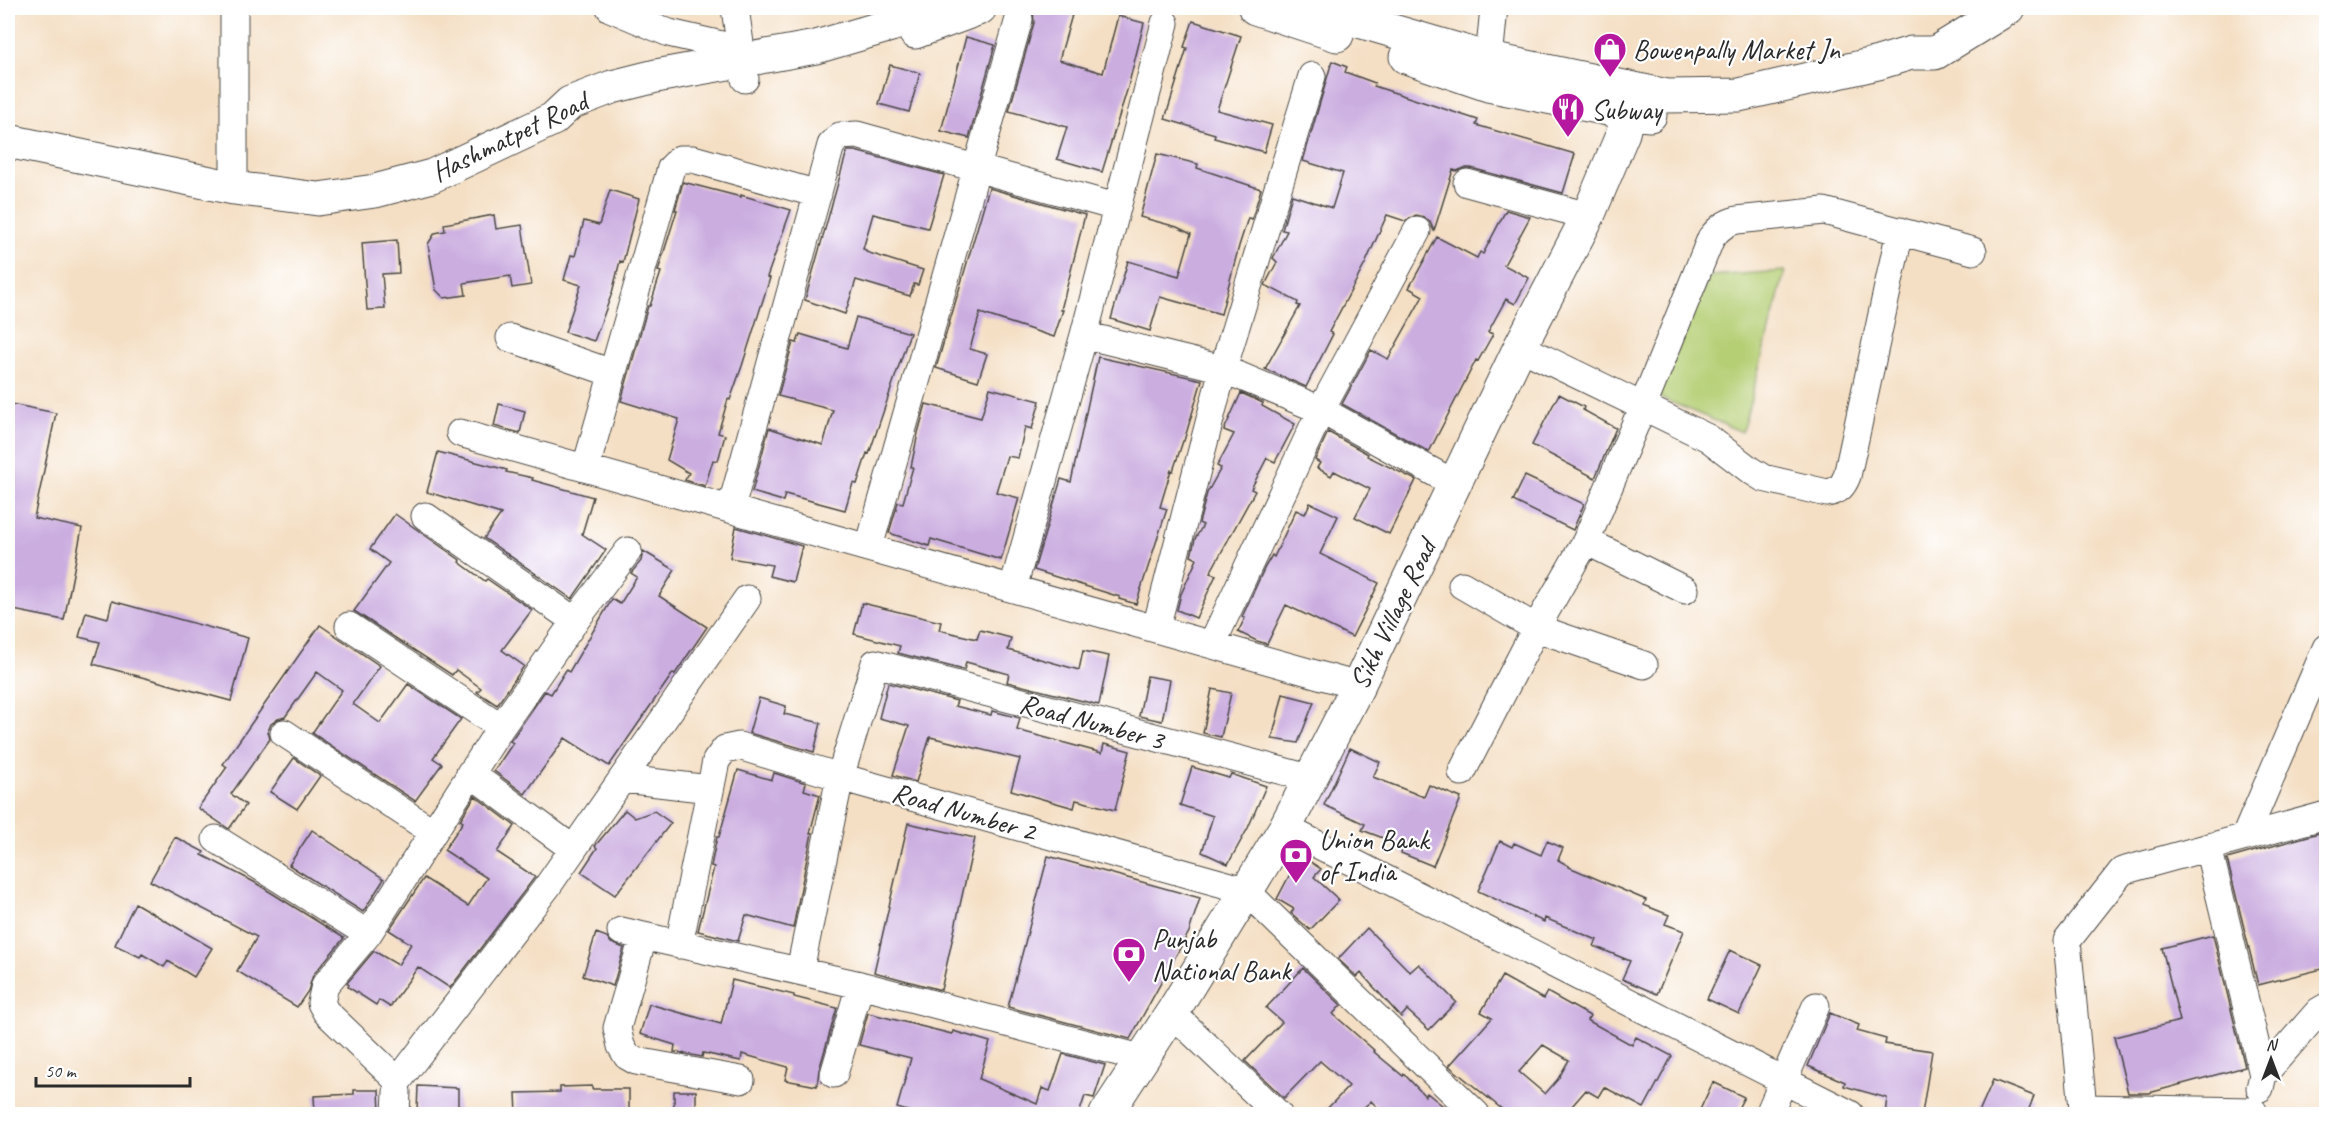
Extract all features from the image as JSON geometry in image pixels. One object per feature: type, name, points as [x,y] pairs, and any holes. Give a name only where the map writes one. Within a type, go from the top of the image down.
[{"type":"main road","points":[[742,63],[816,47],[891,25],[935,8]]},
{"type":"main road","points":[[742,63],[822,63],[980,8]]},
{"type":"main road","points":[[1255,8],[1488,85],[1631,101]]},
{"type":"main road","points":[[1314,8],[1631,101],[1662,116],[1745,116],[1922,69],[1935,53],[2008,8]]},
{"type":"main road","name":"Hashmatpet Road","points":[[8,141],[234,188],[318,199],[375,191],[432,176],[553,119],[574,118],[617,102],[661,92],[742,63]]},
{"type":"main road","name":"Sikh Village Road","points":[[1106,1114],[1172,1013],[1245,890],[1285,828],[1358,686],[1520,347],[1588,216],[1623,133],[1631,101]]},
{"type":"street","points":[[234,8],[234,188]]},
{"type":"street","points":[[610,8],[742,63],[735,8]]},
{"type":"street","points":[[1489,59],[1494,8]]},
{"type":"street","points":[[869,547],[1018,19]]},
{"type":"street","points":[[1013,588],[1084,335],[1165,23]]},
{"type":"street","points":[[1156,628],[1223,369],[1312,76]]},
{"type":"street","points":[[731,508],[831,145],[840,136],[856,135],[1116,207]]},
{"type":"street","points":[[586,467],[671,168],[680,159],[693,159],[818,194]]},
{"type":"street","points":[[1467,183],[1588,216]]},
{"type":"street","points":[[1462,772],[1536,628],[1586,541],[1718,228],[1737,220],[1824,211],[1973,251]]},
{"type":"street","points":[[1212,644],[1321,410],[1417,231]]},
{"type":"street","points":[[1520,347],[1708,438],[1763,478],[1827,493],[1836,491],[1843,486],[1847,476],[1900,231]]},
{"type":"street","points":[[1084,335],[1223,369],[1321,410],[1455,484]]},
{"type":"street","points":[[510,338],[612,373]]},
{"type":"street","points":[[460,433],[1358,686]]},
{"type":"street","points":[[425,516],[575,621]]},
{"type":"street","points":[[1586,541],[1685,590]]},
{"type":"street","points":[[628,551],[575,621],[501,727],[368,934],[325,986],[321,1003],[326,1012],[398,1081],[547,887],[747,599]]},
{"type":"street","points":[[1462,585],[1536,628],[1644,665]]},
{"type":"street","points":[[349,626],[501,727]]},
{"type":"street","points":[[2245,837],[2326,648]]},
{"type":"street","name":"Road Number 3","points":[[840,777],[875,663],[1309,778]]},
{"type":"street","points":[[284,733],[433,832]]},
{"type":"street","name":"Road Number 2","points":[[710,789],[716,761],[721,753],[725,749],[739,746],[840,777],[1245,890]]},
{"type":"street","points":[[470,773],[573,849]]},
{"type":"street","points":[[800,970],[840,777]]},
{"type":"street","points":[[624,779],[710,789],[679,945]]},
{"type":"street","points":[[2326,815],[2122,871],[2067,941],[2083,1108],[2252,1113],[2263,1075],[2319,1011],[2326,1007]]},
{"type":"street","points":[[1285,828],[1850,1114]]},
{"type":"street","points":[[216,839],[368,934]]},
{"type":"street","points":[[2208,847],[2263,1075]]},
{"type":"street","points":[[1245,890],[1476,1114]]},
{"type":"street","points":[[741,1080],[636,1061],[627,1056],[621,1046],[617,1028],[632,934],[800,970],[1141,1058]]},
{"type":"street","points":[[834,1074],[860,985]]},
{"type":"street","points":[[1769,1114],[1816,1006]]},
{"type":"street","points":[[1172,1013],[1278,1114]]},
{"type":"green space","points":[[1785,271],[1742,432],[1656,396],[1710,276]]},
{"type":"building","points":[[1033,8],[1046,8],[1072,15],[1059,60],[1103,73],[1118,16],[1144,23],[1128,87],[1102,172],[1057,159],[1067,127],[1009,111],[1034,23]]},
{"type":"building","points":[[1193,21],[1241,36],[1217,110],[1272,125],[1264,152],[1214,138],[1215,134],[1165,119]]},
{"type":"building","points":[[966,37],[995,45],[969,138],[941,131]]},
{"type":"building","points":[[1332,61],[1347,67],[1345,72],[1375,83],[1374,86],[1478,120],[1476,125],[1575,154],[1563,193],[1464,168],[1453,170],[1434,231],[1430,222],[1424,217],[1416,215],[1405,221],[1387,215],[1365,264],[1329,332],[1333,334],[1306,387],[1265,369],[1300,306],[1297,305],[1298,302],[1265,285],[1277,262],[1273,258],[1287,231],[1282,230],[1292,195],[1332,208],[1343,173],[1303,161]]},
{"type":"building","points":[[890,65],[920,73],[909,112],[879,104]]},
{"type":"building","points":[[847,151],[855,151],[944,175],[928,228],[873,214],[863,249],[866,252],[923,270],[918,285],[914,284],[910,296],[856,280],[845,314],[805,300]]},
{"type":"building","points":[[1157,154],[1198,164],[1197,168],[1261,189],[1252,219],[1248,218],[1239,246],[1221,314],[1160,297],[1150,331],[1111,319],[1128,261],[1179,276],[1191,234],[1177,227],[1140,217]]},
{"type":"building","points":[[683,182],[741,197],[741,195],[791,210],[767,277],[770,278],[742,366],[730,400],[728,399],[718,433],[725,435],[718,461],[713,460],[705,486],[685,480],[689,473],[667,460],[679,419],[621,401],[648,306],[650,306],[661,272],[658,271]]},
{"type":"building","points":[[989,188],[1085,215],[1061,310],[1063,310],[1054,337],[980,313],[970,349],[987,354],[978,381],[936,368]]},
{"type":"building","points":[[610,190],[639,199],[623,262],[620,261],[612,293],[594,341],[565,332],[581,285],[564,280],[571,255],[575,256],[584,221],[599,225]]},
{"type":"building","points":[[1506,210],[1530,217],[1504,265],[1529,278],[1515,304],[1506,299],[1488,332],[1493,334],[1478,361],[1476,360],[1429,452],[1342,404],[1371,350],[1388,359],[1423,296],[1409,288],[1437,237],[1477,258],[1480,252],[1483,254]]},
{"type":"building","points":[[494,215],[496,229],[522,225],[531,285],[512,288],[510,276],[464,283],[466,295],[444,298],[436,290],[428,244],[435,233],[445,231],[444,224]]},
{"type":"building","points":[[397,240],[399,273],[382,274],[385,309],[367,310],[362,243]]},
{"type":"building","points":[[856,317],[910,333],[869,454],[867,453],[857,484],[853,483],[845,510],[785,494],[783,501],[752,492],[769,428],[823,445],[833,410],[778,396],[793,342],[797,343],[800,334],[847,348]]},
{"type":"building","points":[[1098,357],[1202,380],[1184,441],[1173,471],[1171,470],[1160,507],[1167,509],[1136,604],[1034,570],[1061,479],[1071,482]]},
{"type":"building","points":[[990,388],[1040,401],[1032,429],[1025,427],[1018,458],[1007,456],[996,492],[1019,498],[1001,560],[931,539],[929,546],[889,533],[898,502],[903,503],[926,404],[981,418]]},
{"type":"building","points":[[1241,393],[1263,403],[1262,406],[1295,424],[1275,462],[1267,458],[1251,489],[1255,491],[1210,573],[1216,575],[1196,618],[1177,610],[1181,594],[1197,559],[1191,556],[1195,539],[1203,525],[1199,523],[1207,493],[1221,468],[1217,466],[1234,434],[1224,430]]},
{"type":"building","points":[[1559,394],[1616,428],[1595,478],[1532,445]]},
{"type":"building","points":[[11,404],[56,413],[34,518],[82,528],[64,620],[8,609],[8,412]]},
{"type":"building","points":[[499,404],[525,411],[520,433],[494,426]]},
{"type":"building","points":[[1328,432],[1368,454],[1367,456],[1416,480],[1389,534],[1355,517],[1370,489],[1334,471],[1331,476],[1317,468],[1320,463],[1315,460]]},
{"type":"building","points":[[438,452],[507,470],[506,472],[593,497],[582,534],[606,550],[572,599],[484,538],[501,514],[427,492]]},
{"type":"building","points":[[1525,476],[1584,504],[1573,530],[1513,501]]},
{"type":"building","points":[[1310,503],[1338,516],[1320,554],[1379,583],[1352,637],[1286,605],[1267,644],[1257,641],[1238,632],[1245,618],[1242,617],[1265,567],[1272,555],[1274,557],[1296,510],[1305,514]]},
{"type":"building","points":[[395,514],[460,560],[459,562],[485,581],[487,579],[532,610],[502,650],[524,666],[497,705],[477,692],[481,688],[456,670],[452,675],[354,611],[389,563],[370,549]]},
{"type":"building","points":[[736,527],[802,546],[793,582],[769,576],[772,565],[730,558]]},
{"type":"building","points":[[643,551],[675,570],[659,596],[707,627],[609,766],[565,738],[525,794],[494,771],[513,743],[510,741],[545,691],[551,694],[566,670],[569,672],[612,599],[620,604],[637,577],[631,573],[641,561]]},
{"type":"building","points":[[112,601],[248,638],[231,701],[93,664],[100,642],[79,637],[86,612],[108,618]]},
{"type":"building","points":[[862,603],[941,622],[939,630],[977,639],[980,630],[1011,638],[1008,650],[1079,670],[1083,651],[1109,656],[1099,705],[1007,682],[1009,674],[966,662],[964,670],[898,653],[900,646],[854,634]]},
{"type":"building","points":[[320,625],[380,666],[353,704],[380,723],[408,684],[461,719],[433,758],[442,764],[415,801],[312,733],[342,690],[317,672],[285,717],[271,724],[268,731],[270,739],[231,794],[246,805],[229,829],[198,808],[227,767],[223,764]]},
{"type":"building","points":[[1147,676],[1170,680],[1162,721],[1139,716]]},
{"type":"building","points":[[888,683],[957,701],[955,706],[991,715],[992,711],[1020,718],[1017,730],[1102,753],[1104,744],[1130,751],[1115,810],[1076,800],[1074,808],[1011,790],[1020,759],[930,737],[916,782],[893,775],[909,726],[879,718]]},
{"type":"building","points":[[1212,689],[1231,693],[1221,737],[1203,733]]},
{"type":"building","points":[[1283,694],[1314,702],[1298,743],[1272,739]]},
{"type":"building","points":[[759,698],[786,706],[784,714],[821,723],[814,752],[749,733]]},
{"type":"building","points":[[1350,748],[1380,762],[1373,777],[1424,797],[1429,785],[1461,798],[1433,866],[1401,853],[1404,846],[1362,830],[1365,824],[1324,805]]},
{"type":"building","points":[[294,758],[320,776],[297,809],[270,792]]},
{"type":"building","points":[[1192,767],[1229,778],[1231,774],[1266,786],[1248,828],[1228,864],[1202,852],[1213,816],[1180,805]]},
{"type":"building","points":[[738,770],[772,780],[774,773],[806,783],[804,790],[820,795],[810,833],[812,833],[793,928],[746,915],[738,941],[698,931],[714,867],[711,866],[717,837],[719,837]]},
{"type":"building","points":[[475,796],[515,826],[497,852],[535,877],[450,988],[418,967],[390,1007],[379,1000],[376,1005],[348,987],[347,983],[374,951],[398,965],[411,944],[389,930],[424,878],[468,906],[487,878],[444,850],[463,822],[460,820]]},
{"type":"building","points":[[625,810],[635,818],[654,811],[671,823],[615,895],[581,872],[597,848],[595,846]]},
{"type":"building","points":[[908,823],[975,838],[941,990],[874,972]]},
{"type":"building","points":[[312,830],[384,879],[363,912],[289,865]]},
{"type":"building","points":[[2326,831],[2326,968],[2258,985],[2227,859]]},
{"type":"building","points":[[175,837],[204,852],[202,855],[254,882],[344,938],[313,975],[308,991],[297,1007],[237,971],[257,937],[150,881]]},
{"type":"building","points":[[1500,841],[1512,847],[1514,843],[1541,855],[1547,841],[1563,848],[1558,860],[1569,867],[1646,900],[1644,905],[1669,915],[1665,924],[1684,931],[1657,994],[1622,979],[1630,961],[1594,946],[1597,940],[1545,918],[1544,922],[1478,891]]},
{"type":"building","points":[[1300,855],[1321,869],[1314,877],[1339,900],[1310,930],[1291,913],[1294,909],[1277,899]]},
{"type":"building","points":[[1048,856],[1200,898],[1189,932],[1130,1039],[1008,1007]]},
{"type":"building","points":[[135,903],[212,948],[194,977],[168,961],[164,967],[142,954],[140,957],[115,945]]},
{"type":"building","points":[[1367,928],[1410,972],[1419,964],[1456,1002],[1429,1030],[1407,1010],[1401,1017],[1361,973],[1357,977],[1338,959]]},
{"type":"building","points":[[596,933],[624,948],[613,986],[583,976]]},
{"type":"building","points":[[2213,935],[2245,1067],[2149,1093],[2128,1093],[2114,1037],[2180,1021],[2162,948]]},
{"type":"building","points":[[1730,950],[1762,965],[1739,1014],[1707,999]]},
{"type":"building","points":[[1303,968],[1341,1005],[1333,1014],[1374,1052],[1403,1076],[1404,1074],[1425,1096],[1427,1093],[1453,1114],[1384,1114],[1371,1101],[1357,1114],[1322,1114],[1349,1086],[1320,1061],[1284,1098],[1245,1061],[1282,1022],[1266,1008]]},
{"type":"building","points":[[1502,976],[1543,999],[1547,992],[1590,1016],[1587,1020],[1632,1045],[1636,1037],[1672,1056],[1644,1108],[1604,1087],[1598,1097],[1586,1090],[1565,1114],[1508,1114],[1449,1066],[1492,1018],[1481,1012]],"holes":[[[1543,1045],[1569,1060],[1558,1079],[1545,1094],[1519,1072]]]},
{"type":"building","points":[[732,980],[837,1008],[819,1070],[817,1086],[785,1080],[788,1067],[742,1054],[741,1061],[703,1053],[702,1057],[674,1052],[675,1045],[640,1034],[649,1004],[721,1024]]},
{"type":"building","points":[[868,1013],[952,1034],[953,1031],[990,1042],[979,1079],[1037,1104],[1042,1088],[1050,1091],[1063,1054],[1105,1065],[1094,1098],[1085,1096],[1079,1114],[918,1114],[897,1108],[911,1058],[859,1045]]},
{"type":"building","points":[[1830,1013],[1859,1025],[1857,1031],[1886,1039],[1885,1044],[1932,1051],[1922,1114],[1885,1114],[1887,1098],[1844,1086],[1845,1082],[1808,1066]]},
{"type":"building","points":[[1993,1080],[2034,1096],[2027,1114],[1978,1114]]},
{"type":"building","points":[[1713,1082],[1744,1097],[1735,1114],[1698,1114]]},
{"type":"building","points":[[418,1086],[458,1088],[458,1112],[417,1111]]},
{"type":"building","points":[[592,1086],[592,1089],[629,1089],[629,1114],[517,1114],[516,1093],[560,1092],[560,1087]]},
{"type":"building","points":[[354,1090],[379,1090],[380,1114],[315,1114],[314,1096],[354,1094]]},
{"type":"building","points":[[674,1091],[696,1091],[696,1114],[674,1114]]},
{"type":"place","name":"Bowenpally Market Jn","points":[[1610,78]]},
{"type":"place","name":"Subway","points":[[1568,138]]},
{"type":"place","name":"Union Bank of India","points":[[1296,884]]},
{"type":"place","name":"Punjab National Bank","points":[[1129,983]]}]
